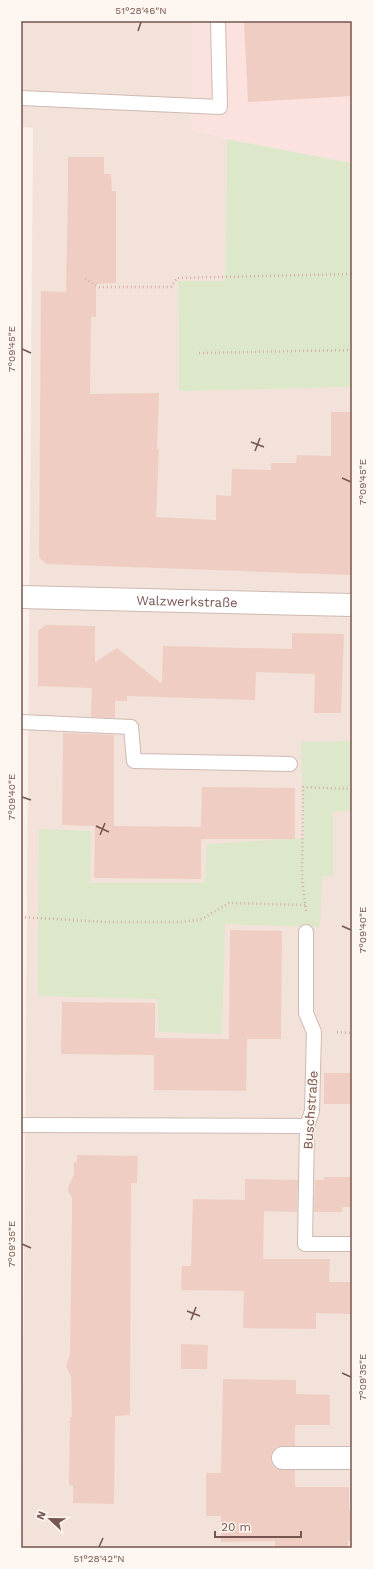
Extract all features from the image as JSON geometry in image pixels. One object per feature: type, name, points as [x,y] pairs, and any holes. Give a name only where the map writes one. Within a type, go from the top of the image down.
[{"type":"street","name":"Walzwerkstraße","points":[[21,597],[352,605]]},
{"type":"street","points":[[283,1458],[352,1458]]},
{"type":"lane","points":[[21,98],[220,107],[218,21]]},
{"type":"lane","points":[[21,722],[131,727],[134,761],[290,764]]},
{"type":"lane","name":"Buschstraße","points":[[306,932],[306,1013],[314,1032],[312,1111],[307,1126],[305,1244],[352,1244]]},
{"type":"lane","points":[[21,1125],[307,1126]]},
{"type":"path","points":[[85,279],[99,287],[171,287],[177,278],[352,274]]},
{"type":"path","points":[[199,353],[352,350]]},
{"type":"path","points":[[306,932],[306,905],[302,878],[303,787],[352,789]]},
{"type":"path","points":[[21,917],[106,922],[182,922],[202,919],[229,903],[306,905]]},
{"type":"shaded area","points":[[21,21],[191,21],[191,129],[227,139],[225,282],[178,281],[179,390],[352,387],[352,1548],[22,1548],[33,128],[21,127]]},
{"type":"shaded area","points":[[191,21],[352,21],[352,163],[227,139],[191,129]]},
{"type":"green space","points":[[227,139],[352,163],[352,387],[179,391],[178,281],[225,281]]},
{"type":"green space","points":[[352,741],[352,811],[333,812],[333,876],[322,877],[320,927],[225,924],[222,1034],[159,1032],[158,999],[38,996],[39,829],[91,831],[90,883],[205,883],[207,844],[304,838],[301,742]]},
{"type":"building","points":[[244,21],[352,21],[352,96],[248,102]]},
{"type":"building","points":[[68,157],[104,157],[104,174],[111,174],[112,191],[116,191],[116,283],[96,284],[96,317],[91,317],[90,394],[159,393],[157,449],[159,449],[156,517],[216,520],[216,495],[231,496],[232,469],[271,470],[271,463],[296,463],[297,455],[331,456],[331,412],[352,412],[352,575],[46,564],[39,557],[41,291],[66,292]]},
{"type":"building","points":[[46,625],[95,626],[95,662],[117,648],[162,684],[163,646],[292,649],[292,633],[344,634],[341,713],[314,713],[315,674],[256,672],[255,700],[127,696],[127,701],[115,701],[115,718],[91,717],[92,688],[38,686],[38,631]]},
{"type":"building","points":[[63,733],[114,735],[114,826],[201,827],[202,787],[295,788],[295,839],[201,839],[201,879],[94,878],[95,826],[62,825]]},
{"type":"building","points":[[230,930],[282,931],[281,1039],[247,1039],[246,1091],[154,1090],[154,1055],[61,1054],[62,1002],[155,1003],[155,1038],[229,1039]]},
{"type":"building","points":[[324,1073],[352,1073],[352,1104],[324,1104]]},
{"type":"building","points":[[77,1155],[138,1156],[137,1183],[131,1183],[130,1415],[115,1416],[114,1504],[73,1503],[73,1486],[69,1485],[70,1417],[72,1417],[71,1377],[66,1366],[70,1355],[72,1198],[68,1190],[74,1175],[74,1162],[77,1162]]},
{"type":"building","points":[[324,1177],[352,1177],[352,1207],[342,1207],[342,1212],[314,1212],[315,1180],[324,1180]]},
{"type":"building","points":[[245,1179],[298,1180],[297,1212],[264,1211],[263,1259],[330,1259],[329,1282],[351,1282],[351,1314],[316,1313],[316,1329],[243,1328],[244,1291],[181,1290],[182,1266],[191,1266],[193,1199],[245,1200]]},
{"type":"building","points":[[181,1344],[208,1345],[207,1369],[181,1369]]},
{"type":"building","points":[[223,1379],[296,1380],[296,1394],[330,1395],[330,1425],[295,1425],[295,1446],[277,1447],[272,1452],[271,1458],[272,1465],[277,1469],[295,1470],[295,1487],[349,1487],[349,1510],[352,1510],[352,1541],[348,1541],[348,1548],[275,1548],[275,1541],[221,1542],[221,1516],[206,1516],[206,1473],[221,1473]]}]
